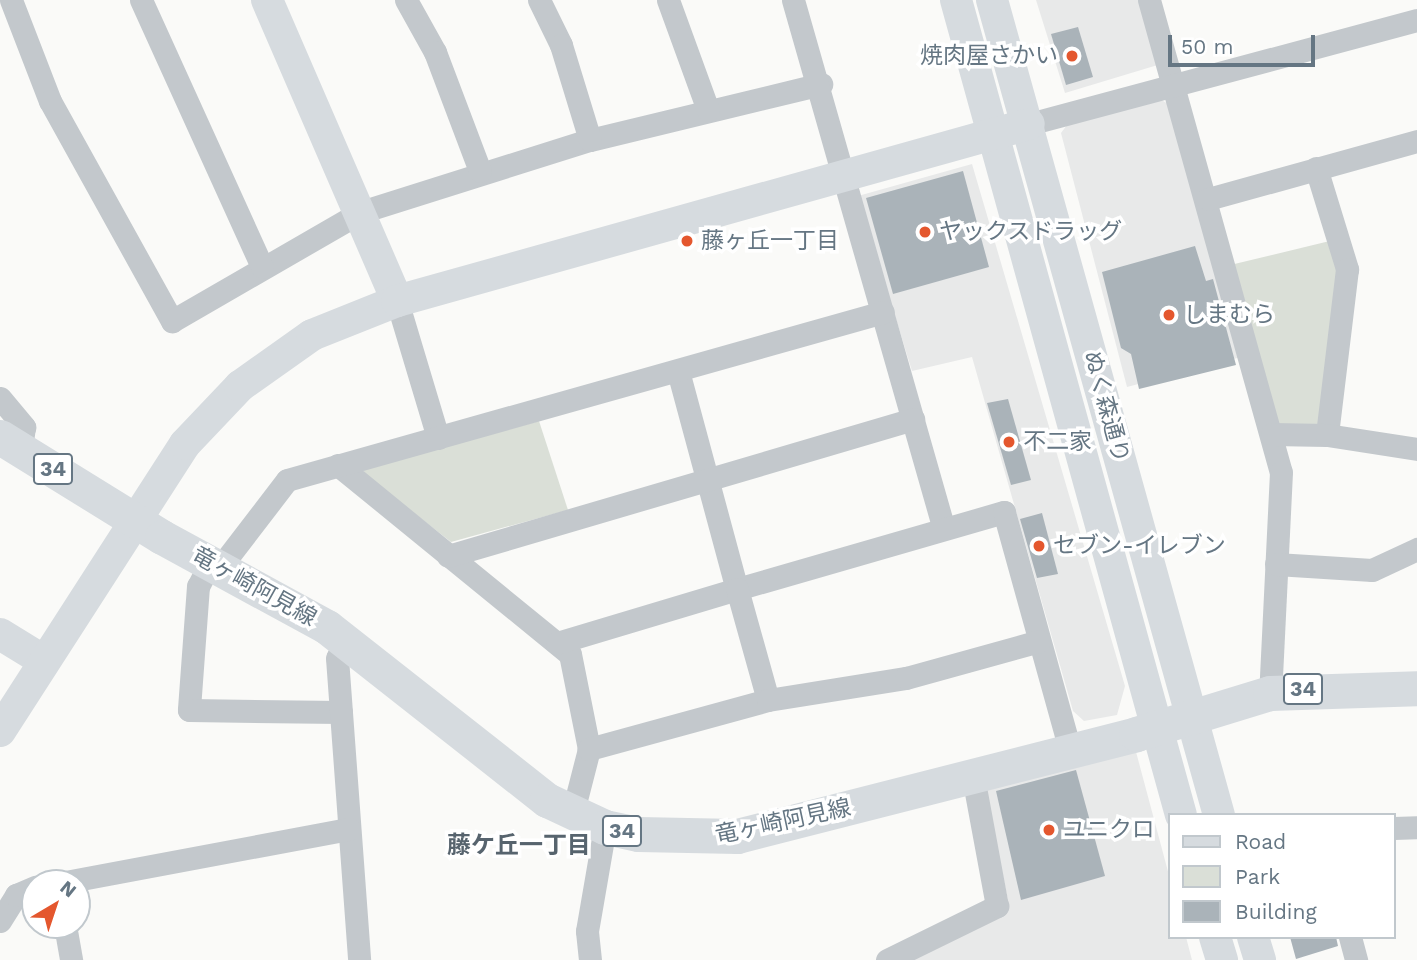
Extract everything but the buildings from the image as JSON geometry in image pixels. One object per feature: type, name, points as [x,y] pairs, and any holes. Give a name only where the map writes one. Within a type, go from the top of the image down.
[{"type":"main road","points":[[267,0],[361,212],[397,301]]},
{"type":"main road","name":"ぬく森通り","points":[[956,0],[1180,813]]},
{"type":"main road","name":"ぬく森通り","points":[[992,0],[1029,124],[1218,813]]},
{"type":"main road","points":[[0,732],[166,469],[203,423],[274,359],[312,335],[397,301],[1029,124]]},
{"type":"main road","name":"竜ヶ崎阿見線","points":[[10,443],[162,537],[216,564],[346,639],[512,775],[572,815],[605,827],[673,839],[737,836],[1157,727],[1269,693],[1417,688]]},
{"type":"main road","points":[[0,634],[44,661]]},
{"type":"main road","points":[[1216,939],[1222,960]]},
{"type":"main road","points":[[1255,939],[1260,960]]},
{"type":"street","points":[[11,0],[50,101],[172,321],[361,212],[480,171],[590,140],[821,83]]},
{"type":"street","points":[[141,0],[262,267]]},
{"type":"street","points":[[406,0],[435,52],[480,171]]},
{"type":"street","points":[[539,0],[561,44],[590,140]]},
{"type":"street","points":[[668,0],[708,110]]},
{"type":"street","points":[[793,0],[821,83],[943,526]]},
{"type":"street","points":[[1149,0],[1208,199],[1281,472],[1269,693]]},
{"type":"street","points":[[1029,124],[1417,20]]},
{"type":"street","points":[[1208,199],[1417,141]]},
{"type":"street","points":[[1316,168],[1347,269],[1327,435]]},
{"type":"street","points":[[397,301],[438,438]]},
{"type":"street","points":[[341,712],[189,709],[198,586],[287,480],[883,312]]},
{"type":"street","points":[[678,371],[706,482],[768,700]]},
{"type":"street","points":[[0,398],[24,427],[10,443]]},
{"type":"street","points":[[448,556],[913,419]]},
{"type":"street","points":[[1272,433],[1327,435],[1417,449]]},
{"type":"street","points":[[338,466],[570,654],[589,749],[572,815]]},
{"type":"street","points":[[557,643],[943,526],[1004,512],[1070,750]]},
{"type":"street","points":[[1276,564],[1372,570],[1417,549]]},
{"type":"street","points":[[346,639],[337,658],[359,960]]},
{"type":"street","points":[[589,749],[768,700],[906,678],[1038,641]]},
{"type":"street","points":[[887,960],[997,906],[973,776]]},
{"type":"street","points":[[590,960],[587,931],[605,827]]},
{"type":"street","points":[[1396,828],[1417,827]]},
{"type":"street","points":[[91,877],[349,829]]},
{"type":"street","points":[[0,921],[16,895],[21,893]]},
{"type":"street","points":[[67,939],[71,960]]},
{"type":"street","points":[[1351,939],[1356,960]]},
{"type":"shaded area","points":[[1036,0],[1142,0],[1161,64],[1065,93]]},
{"type":"shaded area","points":[[1158,98],[1170,105],[1241,357],[1127,387],[1061,133],[1067,125]]},
{"type":"shaded area","points":[[972,164],[1125,686],[1117,715],[1084,721],[1073,711],[972,357],[912,371],[858,196]]},
{"type":"shaded area","points":[[1135,748],[1168,872],[1168,939],[1187,939],[1192,960],[892,960],[1009,905],[984,784]]},
{"type":"green space","points":[[1338,239],[1327,435],[1272,434],[1226,266]]},
{"type":"green space","points":[[539,421],[568,510],[451,542],[364,474],[364,469]]},
{"type":"place","name":"焼肉屋さかい","points":[[1072,56]]},
{"type":"place","name":"ヤックスドラッグ","points":[[925,232]]},
{"type":"place","name":"藤ヶ丘一丁目","points":[[687,241]]},
{"type":"place","name":"しまむら","points":[[1169,315]]},
{"type":"place","name":"不二家","points":[[1009,442]]},
{"type":"place","name":"セブン-イレブン","points":[[1039,546]]},
{"type":"place","name":"ユニクロ","points":[[1049,830]]},
{"type":"district","name":"藤ケ丘一丁目","points":[[519,846]]}]
